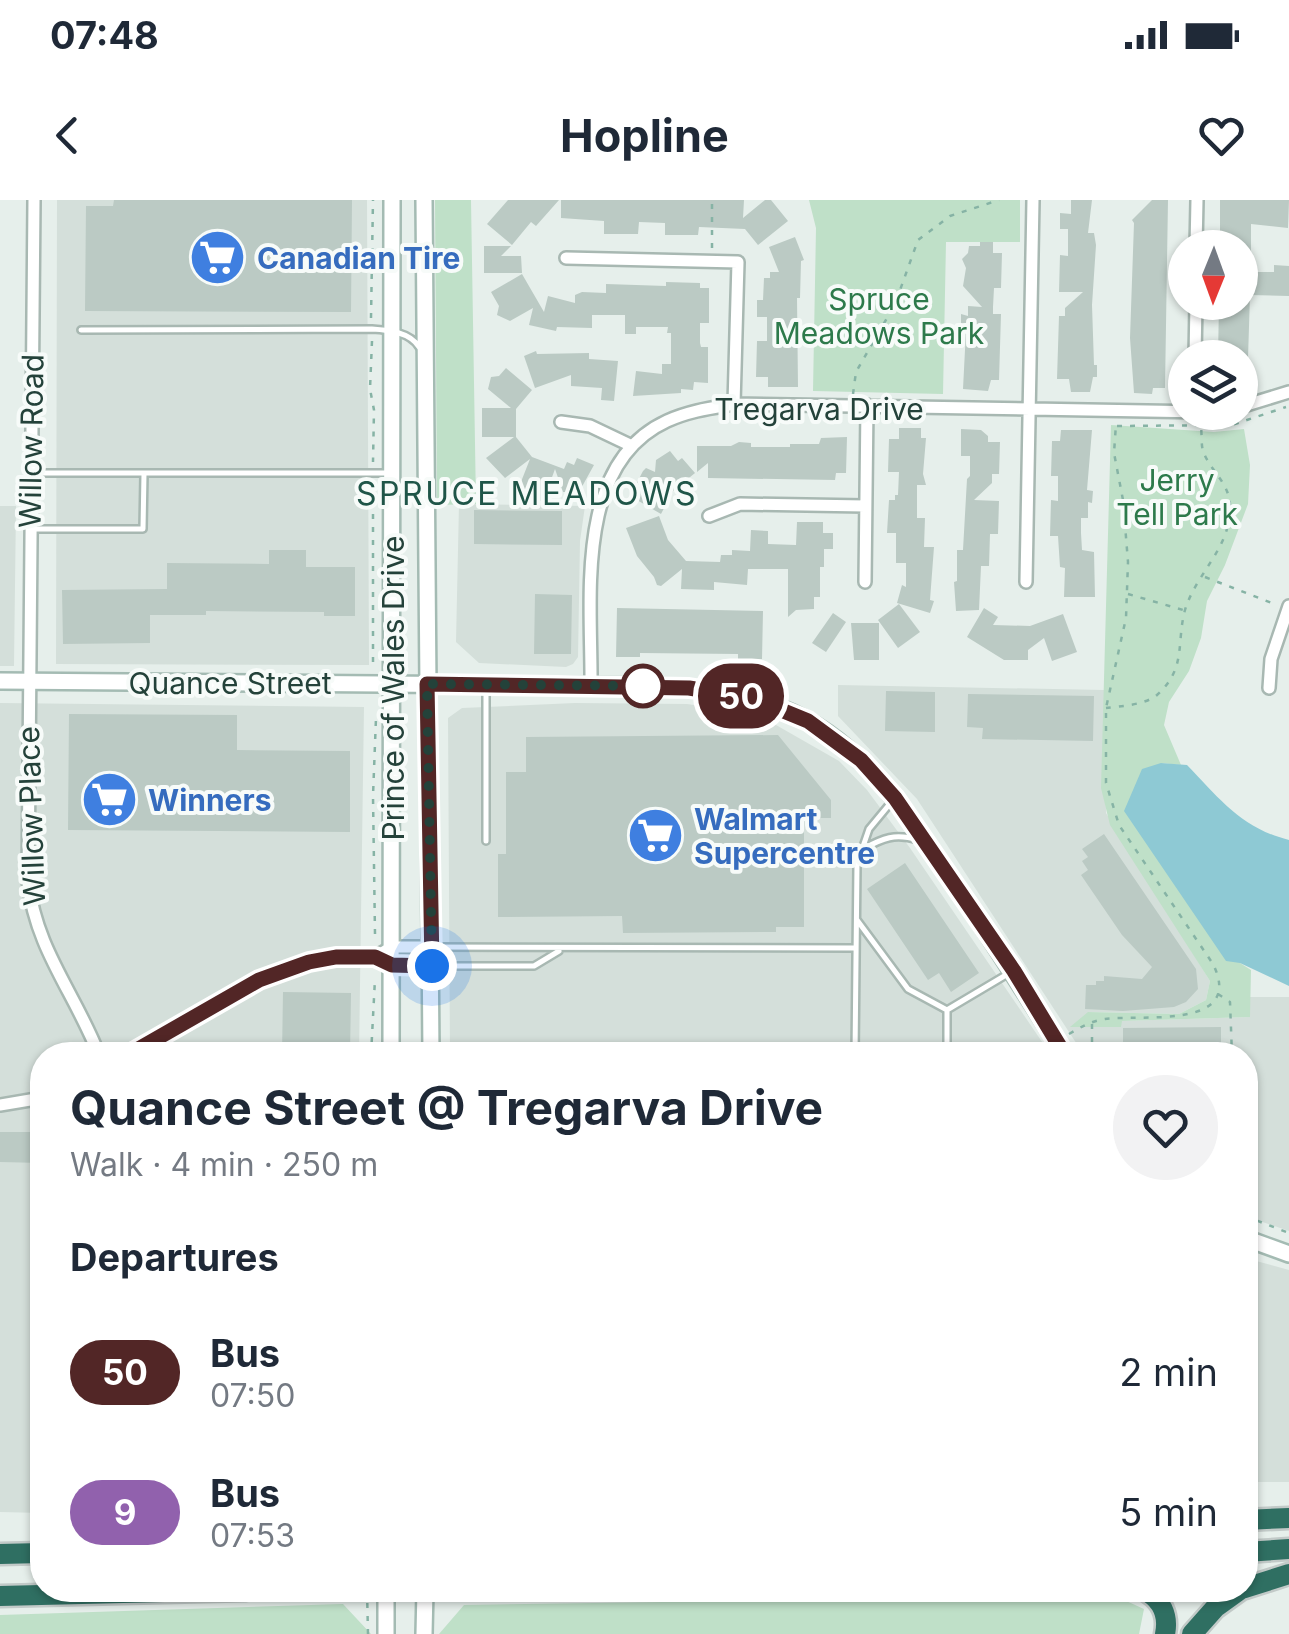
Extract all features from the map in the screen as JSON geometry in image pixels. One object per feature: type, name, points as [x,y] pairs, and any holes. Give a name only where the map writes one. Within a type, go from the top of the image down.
[{"type":"highway","points":[[1258,1519],[1289,1518]]},
{"type":"highway","points":[[1258,1551],[1289,1550]]},
{"type":"highway","points":[[0,1556],[30,1554]]},
{"type":"highway","points":[[1258,1572],[1289,1572]]},
{"type":"highway","points":[[1258,1583],[1289,1572]]},
{"type":"highway","points":[[0,1596],[30,1593]]},
{"type":"highway","points":[[0,1596],[30,1595]]},
{"type":"highway","points":[[1158,1602],[1166,1616],[1165,1634]]},
{"type":"highway","points":[[1192,1634],[1223,1602]]},
{"type":"main road","name":"Prince of Wales Drive","points":[[391,1042],[392,200]]},
{"type":"main road","name":"Prince of Wales Drive","points":[[424,200],[432,1042]]},
{"type":"main road","name":"Quance Street","points":[[0,682],[592,685],[722,692],[782,708],[836,738],[878,777],[1014,971],[1057,1042]]},
{"type":"main road","points":[[1258,1243],[1289,1254]]},
{"type":"main road","points":[[386,1602],[386,1634]]},
{"type":"main road","points":[[424,1634],[425,1602]]},
{"type":"street","name":"Willow Road","points":[[28,682],[34,200]]},
{"type":"street","points":[[1026,582],[1033,200]]},
{"type":"street","points":[[1196,230],[1197,200]]},
{"type":"street","points":[[566,258],[738,262],[734,404]]},
{"type":"street","points":[[1258,401],[1289,392]]},
{"type":"street","name":"Tregarva Drive","points":[[592,685],[592,568],[598,509],[612,476],[632,446],[664,422],[696,410],[734,404],[1168,413]]},
{"type":"street","points":[[865,582],[867,405]]},
{"type":"street","points":[[561,422],[590,426],[632,446]]},
{"type":"street","points":[[709,516],[740,504],[865,506]]},
{"type":"street","points":[[1269,688],[1271,659],[1288,608]]},
{"type":"street","name":"Willow Place","points":[[28,682],[28,881],[32,914],[46,954],[94,1042]]},
{"type":"street","points":[[375,957],[392,947],[432,947]]},
{"type":"street","points":[[151,1042],[259,980],[309,962],[375,957],[392,965],[432,966]]},
{"type":"street","points":[[0,1106],[30,1100]]},
{"type":"lane","points":[[81,330],[392,330],[415,340],[425,359]]},
{"type":"lane","points":[[30,473],[392,474]]},
{"type":"lane","points":[[30,529],[143,529],[144,474]]},
{"type":"lane","points":[[486,684],[486,840]]},
{"type":"lane","points":[[854,1042],[860,850],[868,829],[895,798]]},
{"type":"lane","points":[[860,850],[886,836],[926,842]]},
{"type":"lane","points":[[855,918],[908,989],[947,1010]]},
{"type":"lane","points":[[432,947],[855,948]]},
{"type":"lane","points":[[432,966],[534,966],[562,949]]},
{"type":"lane","points":[[947,1010],[1014,971]]},
{"type":"lane","points":[[947,1010],[948,1042]]},
{"type":"path","points":[[373,200],[373,662]]},
{"type":"path","points":[[712,200],[712,261]]},
{"type":"path","points":[[853,405],[856,372],[895,304],[918,240],[950,216],[998,200]]},
{"type":"path","points":[[1055,1039],[1092,1022],[1184,1016],[1205,1009],[1217,994],[1219,983],[1213,964],[1110,806],[1106,784],[1106,708],[1126,618],[1127,594],[1123,500],[1114,453],[1116,426]]},
{"type":"path","points":[[1106,708],[1154,698],[1170,680],[1181,656],[1185,611],[1228,528],[1230,504],[1226,484],[1204,452],[1201,430]]},
{"type":"path","points":[[1204,577],[1288,608]]},
{"type":"path","points":[[1127,594],[1185,611]]},
{"type":"path","points":[[375,934],[373,796],[374,728],[378,712]]},
{"type":"path","points":[[372,1042],[375,979]]},
{"type":"path","points":[[1217,994],[1230,1002],[1232,1042]]},
{"type":"path","points":[[1092,1022],[1092,1042]]},
{"type":"path","points":[[1258,1221],[1289,1232]]},
{"type":"path","points":[[367,1602],[368,1634]]},
{"type":"shaded area","points":[[57,200],[367,200],[369,665],[56,664]]},
{"type":"shaded area","points":[[459,504],[585,506],[580,541],[578,657],[573,664],[566,667],[479,663],[456,642]]},
{"type":"shaded area","points":[[0,506],[16,506],[14,666],[0,666]]},
{"type":"shaded area","points":[[838,685],[1104,690],[1106,813],[1210,981],[1206,1000],[1179,1014],[1088,1012],[1121,1026],[1121,1021],[1250,1017],[1250,997],[1289,997],[1289,1231],[1258,1220],[1258,1042],[1076,1042],[917,799],[838,716]]},
{"type":"shaded area","points":[[0,703],[364,707],[359,1042],[30,1042],[30,1513],[0,1512]]},
{"type":"shaded area","points":[[687,704],[736,711],[776,725],[839,761],[867,790],[910,848],[1042,1042],[450,1042],[448,718],[462,708]]},
{"type":"shaded area","points":[[1258,1262],[1289,1270],[1289,1482],[1258,1482]]},
{"type":"green space","points":[[435,200],[471,200],[476,504],[437,505]]},
{"type":"green space","name":"Spruce Meadows Park","points":[[809,200],[1020,200],[1020,242],[946,242],[943,394],[813,391],[816,228]]},
{"type":"green space","name":"Jerry Tell Park","points":[[1111,425],[1214,432],[1244,430],[1250,465],[1248,504],[1207,601],[1201,638],[1189,671],[1169,702],[1164,725],[1181,765],[1161,763],[1240,963],[1251,970],[1250,1017],[1122,1021],[1121,1027],[1070,1027],[1088,1012],[1179,1014],[1206,1000],[1210,981],[1110,825],[1101,788]]},
{"type":"green space","points":[[1128,1602],[1144,1609],[1139,1634],[439,1634],[464,1605]]},
{"type":"green space","points":[[343,1604],[371,1634],[0,1634],[0,1615]]},
{"type":"water","points":[[1161,763],[1187,765],[1244,820],[1289,840],[1289,986],[1240,963],[1226,961],[1124,811],[1142,769]]},
{"type":"building","name":"Canadian Tire","points":[[114,200],[352,200],[351,312],[85,311],[86,206],[113,206]]},
{"type":"building","points":[[508,200],[559,200],[536,226],[531,222],[512,245],[487,224]]},
{"type":"building","points":[[561,200],[744,200],[743,218],[765,200],[771,200],[788,221],[758,245],[745,229],[699,227],[698,235],[665,235],[665,223],[639,222],[638,234],[604,234],[604,221],[561,218]]},
{"type":"building","points":[[1071,200],[1092,200],[1088,233],[1094,233],[1096,245],[1092,305],[1097,377],[1093,377],[1090,392],[1071,392],[1069,379],[1057,379],[1059,316],[1065,316],[1065,308],[1083,292],[1059,292],[1060,255],[1068,256],[1068,229],[1060,229],[1060,213],[1071,214]]},
{"type":"building","points":[[1152,200],[1168,200],[1165,388],[1153,388],[1152,394],[1134,393],[1130,338],[1132,220]]},
{"type":"building","points":[[1220,200],[1289,200],[1288,228],[1251,224],[1251,230],[1220,230]]},
{"type":"building","points":[[795,237],[804,260],[797,298],[798,387],[768,387],[768,377],[756,377],[757,341],[767,341],[767,317],[757,317],[757,300],[763,300],[764,278],[770,278],[770,272],[779,272],[769,247]]},
{"type":"building","points":[[980,242],[993,242],[993,253],[1002,253],[1001,288],[994,288],[993,307],[993,314],[1001,314],[999,380],[991,380],[988,391],[963,389],[966,330],[961,330],[961,314],[968,316],[968,306],[982,307],[963,286],[966,268],[962,259],[969,246],[980,246]]},
{"type":"building","points":[[484,246],[511,246],[501,256],[521,256],[522,273],[484,273]]},
{"type":"building","points":[[1274,265],[1289,266],[1289,296],[1258,295],[1258,272],[1274,272]]},
{"type":"building","points":[[522,274],[544,312],[548,296],[575,303],[575,295],[582,292],[606,293],[606,284],[700,283],[700,288],[709,288],[709,323],[700,323],[701,347],[708,347],[708,383],[694,382],[693,390],[681,389],[681,393],[633,396],[636,371],[662,374],[662,364],[671,364],[668,327],[636,327],[636,334],[625,334],[625,315],[592,315],[592,328],[557,327],[556,331],[529,325],[533,308],[510,321],[497,315],[499,306],[491,292]]},
{"type":"building","points":[[1219,320],[1249,320],[1249,340],[1218,340]]},
{"type":"building","points":[[536,351],[589,353],[589,359],[618,361],[614,401],[601,400],[602,388],[571,386],[571,375],[535,388],[524,356]]},
{"type":"building","points":[[506,368],[532,390],[516,409],[516,437],[532,457],[564,469],[567,462],[574,465],[577,458],[594,465],[579,492],[563,492],[555,469],[543,502],[517,492],[530,459],[505,478],[486,458],[514,437],[482,437],[482,408],[511,408],[488,389],[491,377],[499,376]]},
{"type":"building","points":[[899,428],[921,428],[921,438],[926,438],[926,485],[917,485],[917,518],[925,518],[924,547],[934,547],[930,600],[934,601],[930,613],[897,603],[902,585],[906,587],[906,563],[896,563],[896,533],[887,533],[889,500],[898,495],[899,472],[888,472],[889,439],[899,439]]},
{"type":"building","points":[[961,429],[981,430],[988,436],[988,442],[1000,442],[999,474],[992,474],[992,483],[974,500],[999,501],[998,534],[990,534],[989,566],[981,566],[979,610],[956,611],[957,550],[963,550],[970,476],[970,456],[961,456]]},
{"type":"building","points":[[1061,430],[1092,430],[1087,490],[1093,491],[1092,503],[1088,502],[1088,518],[1081,518],[1081,533],[1082,550],[1094,552],[1095,597],[1064,597],[1065,568],[1060,567],[1058,536],[1050,536],[1051,500],[1058,501],[1058,476],[1051,476],[1052,441],[1060,441]]},
{"type":"building","points":[[847,437],[846,473],[836,473],[835,480],[708,478],[708,463],[697,472],[697,446],[731,446],[739,442],[751,443],[751,447],[790,447],[819,444],[821,438]]},
{"type":"building","points":[[670,451],[695,473],[673,491],[661,514],[630,496],[643,471],[646,468],[655,472],[656,460]]},
{"type":"building","points":[[474,510],[562,511],[562,545],[474,544]]},
{"type":"building","points":[[659,516],[668,540],[686,561],[720,562],[721,555],[732,555],[732,550],[750,551],[751,530],[768,531],[768,544],[796,545],[797,522],[823,522],[823,533],[833,533],[833,549],[824,549],[820,597],[814,597],[814,609],[796,610],[788,617],[788,569],[748,569],[747,585],[714,582],[714,590],[681,589],[682,569],[657,585],[637,556],[626,528]]},
{"type":"building","points":[[269,550],[306,550],[306,567],[355,567],[355,616],[206,611],[206,615],[150,615],[150,643],[63,644],[62,590],[167,589],[167,563],[269,564]]},
{"type":"building","points":[[535,594],[572,595],[571,654],[534,654]]},
{"type":"building","points":[[899,604],[920,632],[898,648],[878,620]]},
{"type":"building","points":[[617,608],[763,611],[762,659],[738,659],[738,654],[640,653],[640,657],[616,657]]},
{"type":"building","points":[[984,608],[998,617],[993,625],[1030,626],[1063,614],[1077,652],[1052,661],[1044,638],[1028,650],[1028,660],[1004,660],[967,637]]},
{"type":"building","points":[[833,613],[846,622],[826,652],[812,643]]},
{"type":"building","points":[[851,623],[879,623],[879,660],[854,660]]},
{"type":"building","points":[[886,691],[935,692],[935,732],[885,731]]},
{"type":"building","points":[[968,694],[1094,696],[1093,741],[982,739],[983,728],[967,727]]},
{"type":"building","points":[[69,714],[237,715],[237,750],[350,751],[350,832],[68,830]]},
{"type":"building","name":"Walmart Supercentre","points":[[778,735],[831,800],[831,818],[804,818],[804,927],[776,927],[776,932],[623,933],[622,916],[498,917],[498,854],[506,854],[506,772],[526,772],[526,737]]},
{"type":"building","points":[[1104,834],[1196,969],[1198,989],[1186,1002],[1174,1007],[1123,1011],[1085,1009],[1086,985],[1104,981],[1104,976],[1142,979],[1152,967],[1122,935],[1081,875],[1088,870],[1082,861],[1088,857],[1082,849]]},
{"type":"building","points":[[905,863],[979,973],[951,992],[939,973],[928,980],[867,889]]},
{"type":"building","points":[[283,992],[351,993],[350,1042],[282,1042]]},
{"type":"building","points":[[1221,1027],[1221,1042],[1123,1042],[1123,1028]]},
{"type":"building","points":[[0,1132],[30,1132],[30,1163],[0,1162]]},
{"type":"bus line","name":"50","points":[[151,1042],[259,980],[309,962],[375,957],[392,965],[432,966],[427,684],[689,688],[752,698],[808,721],[861,760],[895,798],[1014,971],[1057,1042]]},
{"type":"place","name":"Canadian Tire","points":[[218,258]]},
{"type":"place","name":"Winners","points":[[109,800]]},
{"type":"place","name":"Walmart Supercentre","points":[[655,836]]},
{"type":"district","name":"SPRUCE MEADOWS","points":[[527,493]]},
{"type":"route","points":[[432,966],[427,684],[643,686]]}]
